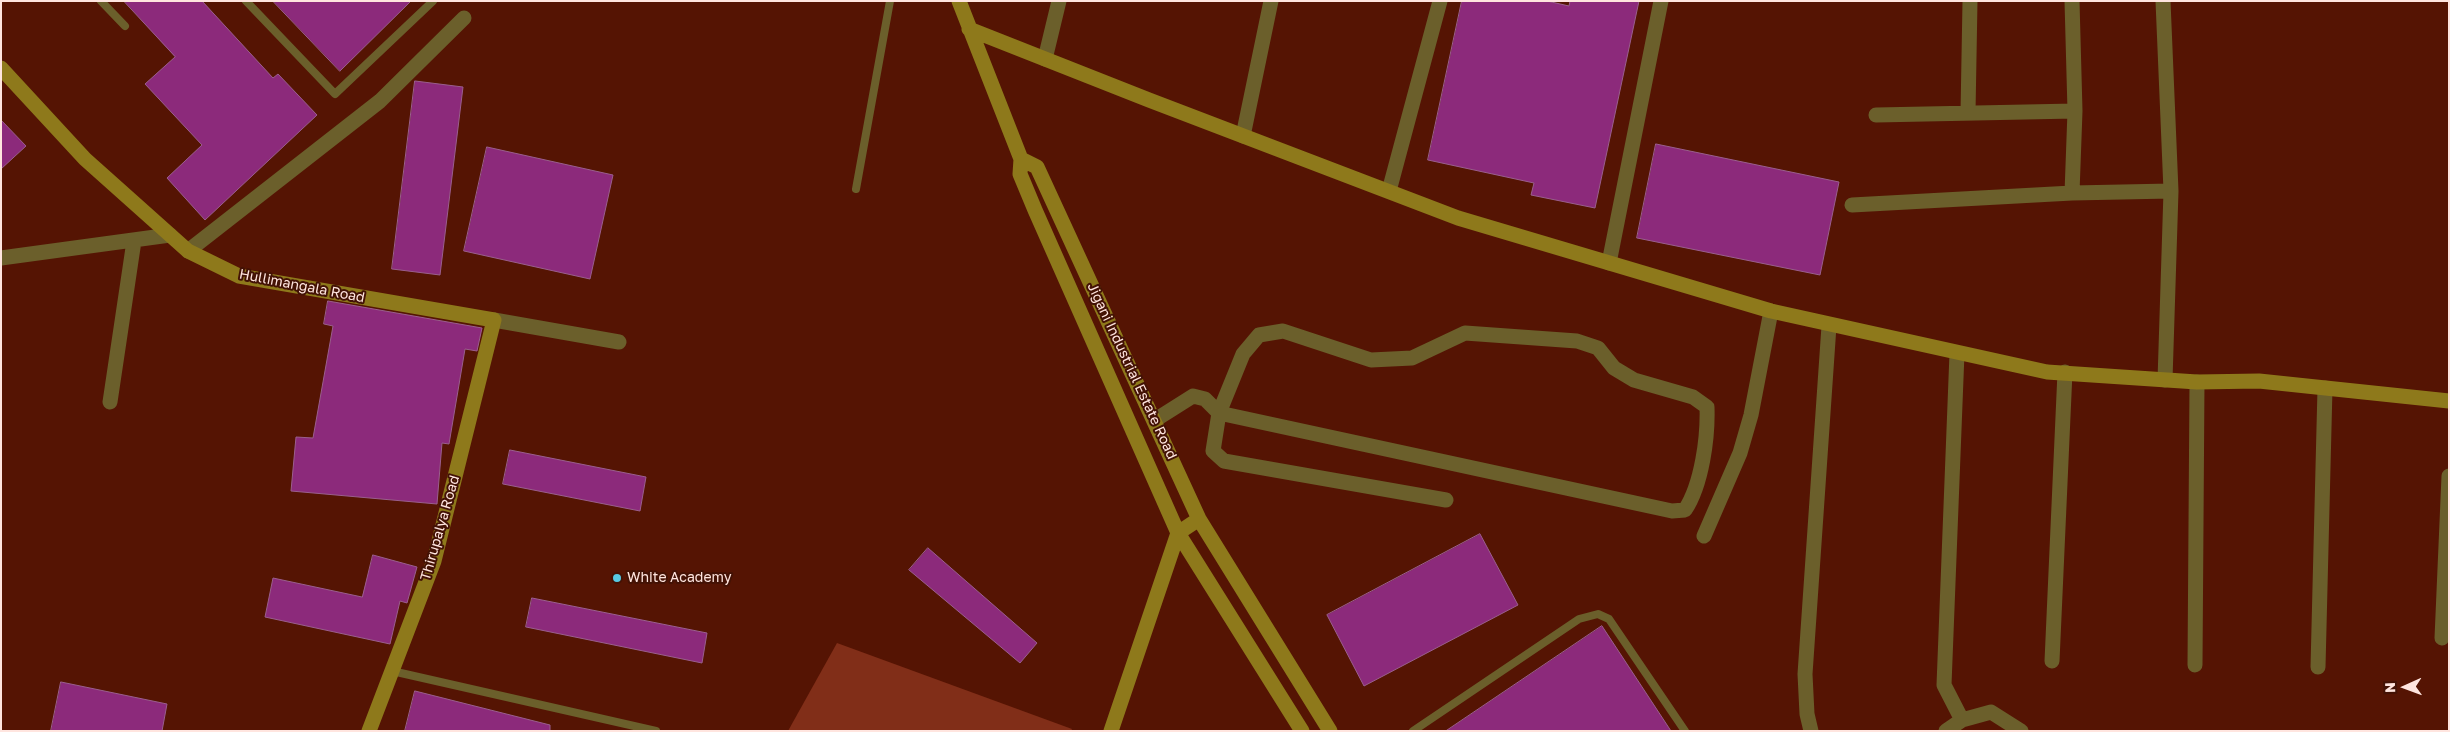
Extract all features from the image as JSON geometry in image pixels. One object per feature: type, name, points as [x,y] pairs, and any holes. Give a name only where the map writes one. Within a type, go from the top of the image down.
[{"type":"street","points":[[959,1],[1021,159]]},
{"type":"street","points":[[1045,59],[1059,1]]},
{"type":"street","points":[[1243,136],[1271,1]]},
{"type":"street","points":[[1389,191],[1440,1]]},
{"type":"street","points":[[1609,263],[1661,1]]},
{"type":"street","points":[[1968,113],[1970,1]]},
{"type":"street","points":[[2072,1],[2075,111],[2072,193]]},
{"type":"street","points":[[2163,1],[2171,191],[2165,380]]},
{"type":"street","points":[[188,251],[380,101],[464,18]]},
{"type":"street","points":[[969,29],[1458,218],[1771,311],[1829,326],[2047,372],[2197,382],[2259,381],[2449,401]]},
{"type":"street","name":"Hullimangala Road","points":[[1,68],[85,159],[188,251],[239,276],[619,342]]},
{"type":"street","points":[[1876,115],[2075,111]]},
{"type":"street","name":"Jigani Industrial Estate Road","points":[[1302,731],[1178,533],[1035,210],[1020,174],[1021,159],[1037,167],[1199,519],[1330,731]]},
{"type":"street","points":[[1852,205],[2072,193],[2171,191]]},
{"type":"street","points":[[1,258],[170,235]]},
{"type":"street","points":[[110,402],[134,240]]},
{"type":"street","points":[[1704,536],[1740,452],[1751,415],[1771,311]]},
{"type":"street","name":"Thirupalya Road","points":[[369,731],[434,561],[494,320]]},
{"type":"street","points":[[1810,731],[1807,714],[1805,674],[1829,326]]},
{"type":"street","points":[[1155,420],[1193,396],[1205,399],[1219,412],[1672,511],[1685,510],[1694,496],[1708,429],[1707,407],[1693,397],[1634,380],[1614,368],[1598,348],[1576,341],[1466,333],[1412,358],[1372,360],[1283,331],[1259,335],[1244,354],[1219,412],[1213,451],[1224,461],[1446,500]]},
{"type":"street","points":[[1957,353],[1944,685],[1962,720]]},
{"type":"street","points":[[2052,661],[2065,372]]},
{"type":"street","points":[[2195,665],[2197,382]]},
{"type":"street","points":[[2318,667],[2326,388]]},
{"type":"street","points":[[2442,638],[2449,476]]},
{"type":"street","points":[[1111,731],[1178,533],[1199,519]]},
{"type":"street","points":[[1946,731],[1962,720],[1991,712],[2021,731]]},
{"type":"lane","points":[[101,1],[125,26]]},
{"type":"lane","points":[[246,1],[335,94],[433,1]]},
{"type":"lane","points":[[856,189],[890,1]]},
{"type":"lane","points":[[1413,731],[1579,619],[1598,614],[1609,619],[1685,731]]},
{"type":"lane","points":[[392,670],[656,731]]},
{"type":"shaded area","points":[[837,643],[1072,729],[1071,731],[788,731]]},
{"type":"building","points":[[124,1],[202,1],[273,78],[278,74],[317,115],[205,220],[167,178],[202,145],[145,84],[175,57]]},
{"type":"building","points":[[273,1],[411,1],[340,71]]},
{"type":"building","points":[[1462,1],[1547,1],[1569,6],[1570,1],[1639,1],[1595,208],[1531,195],[1534,183],[1428,160]]},
{"type":"building","points":[[415,81],[463,87],[440,275],[392,269]]},
{"type":"building","points":[[1,120],[26,146],[1,169]]},
{"type":"building","points":[[1656,144],[1839,182],[1820,275],[1637,238]]},
{"type":"building","points":[[487,147],[613,175],[590,279],[464,251]]},
{"type":"building","points":[[328,301],[482,328],[477,351],[465,349],[449,444],[442,443],[437,504],[291,491],[296,437],[313,438],[333,326],[324,324]]},
{"type":"building","points":[[510,450],[646,477],[640,511],[503,484]]},
{"type":"building","points":[[1480,534],[1518,605],[1364,686],[1327,615]]},
{"type":"building","points":[[928,548],[1037,643],[1020,663],[909,570]]},
{"type":"building","points":[[373,555],[417,567],[407,603],[400,601],[390,644],[265,617],[273,578],[362,597]]},
{"type":"building","points":[[532,598],[707,633],[702,663],[526,627]]},
{"type":"building","points":[[1602,626],[1671,731],[1446,731]]},
{"type":"building","points":[[61,682],[167,704],[162,731],[51,731]]},
{"type":"building","points":[[415,691],[550,725],[550,731],[405,731]]},
{"type":"place","name":"White Academy","points":[[617,578]]}]
